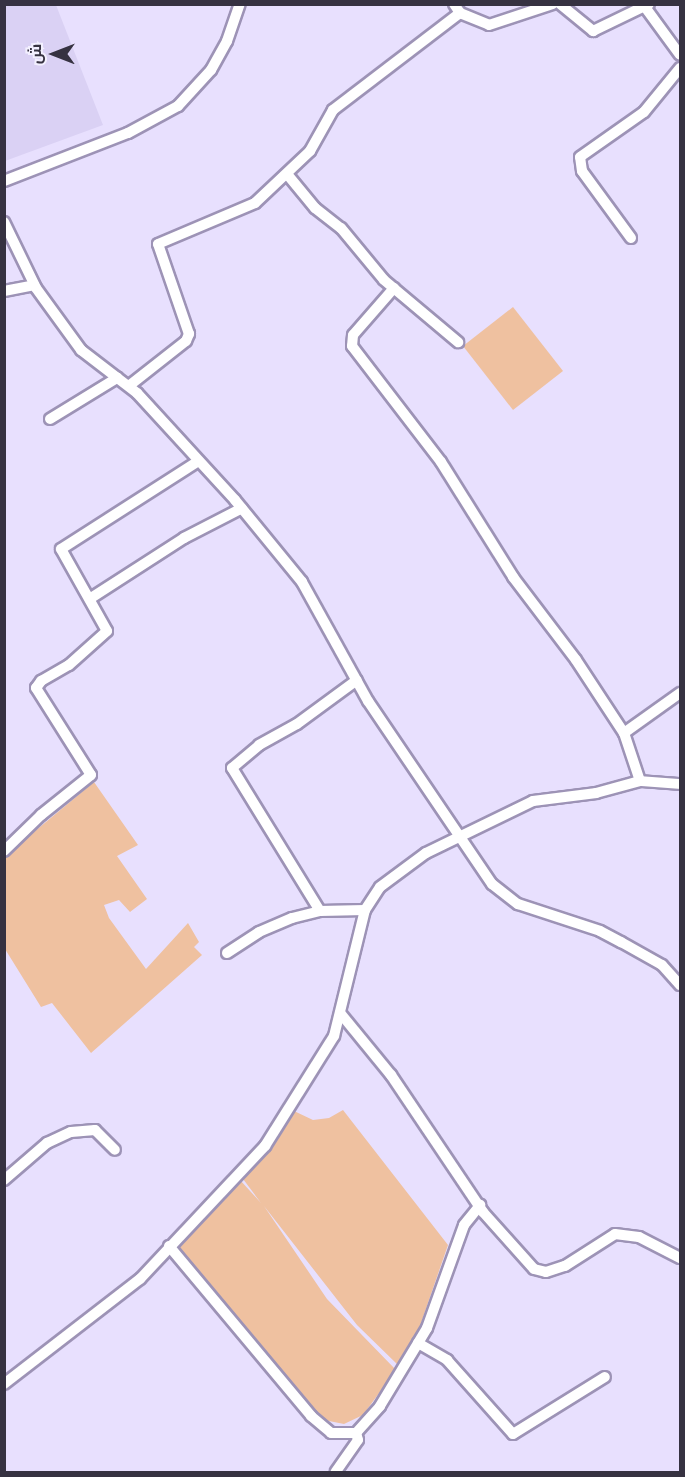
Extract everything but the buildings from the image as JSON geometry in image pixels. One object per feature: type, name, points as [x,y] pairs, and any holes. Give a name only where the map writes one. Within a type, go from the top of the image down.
[{"type":"street","points":[[4,181],[128,133],[178,106],[211,70],[227,41],[240,4]]},
{"type":"street","points":[[130,385],[186,341],[189,334],[158,244],[255,202],[310,151],[333,110],[457,9],[489,25],[554,4]]},
{"type":"street","points":[[560,4],[593,31],[647,6],[681,55]]},
{"type":"street","points":[[631,238],[582,171],[580,157],[649,107],[681,68]]},
{"type":"street","points":[[287,174],[394,288],[458,342]]},
{"type":"street","points":[[4,222],[34,285],[81,350],[117,378],[130,385],[197,462],[242,508],[302,582],[357,680],[502,895],[600,931],[662,965],[681,985]]},
{"type":"street","points":[[4,291],[34,285]]},
{"type":"street","points":[[394,288],[353,335],[352,346],[441,462],[513,577],[576,660],[624,733],[640,781]]},
{"type":"street","points":[[50,419],[117,378]]},
{"type":"street","points":[[4,851],[41,815],[91,775],[36,688],[41,681],[69,664],[108,631],[61,549],[197,462]]},
{"type":"street","points":[[91,598],[174,544],[242,508]]},
{"type":"street","points":[[320,911],[232,768],[259,745],[297,724],[357,680]]},
{"type":"street","points":[[624,733],[681,693]]},
{"type":"street","points":[[4,1384],[140,1279],[168,1246],[265,1146],[321,1061],[341,1014],[365,910],[380,887],[399,871],[461,836],[533,801],[596,793],[640,781],[681,784]]},
{"type":"street","points":[[227,953],[259,932],[320,911],[365,910]]},
{"type":"street","points":[[341,1014],[391,1075],[490,1222],[539,1272],[565,1266],[615,1234],[639,1237],[681,1258]]},
{"type":"street","points":[[4,1180],[47,1143],[71,1132],[95,1130],[115,1150]]},
{"type":"street","points":[[356,1433],[380,1406],[418,1343],[464,1225],[480,1205]]},
{"type":"street","points":[[168,1246],[311,1416],[332,1432],[356,1433]]},
{"type":"street","points":[[418,1343],[447,1360],[513,1434],[605,1377]]},
{"type":"street","points":[[336,1473],[358,1440],[356,1433]]},
{"type":"shaded area","points":[[5,4],[56,5],[103,125],[5,161]]},
{"type":"shaded area","points":[[513,307],[563,371],[513,410],[463,346]]},
{"type":"shaded area","points":[[94,782],[138,845],[117,856],[147,899],[130,912],[119,900],[104,905],[109,918],[146,969],[188,923],[199,942],[194,947],[202,955],[91,1053],[52,1003],[41,1007],[5,949],[5,856]]},
{"type":"shaded area","points":[[343,1110],[448,1245],[420,1326],[399,1366],[357,1325],[264,1206],[327,1299],[396,1370],[363,1415],[344,1424],[324,1420],[287,1383],[174,1245],[240,1180],[261,1203],[243,1179],[294,1111],[313,1120],[329,1118]]}]
